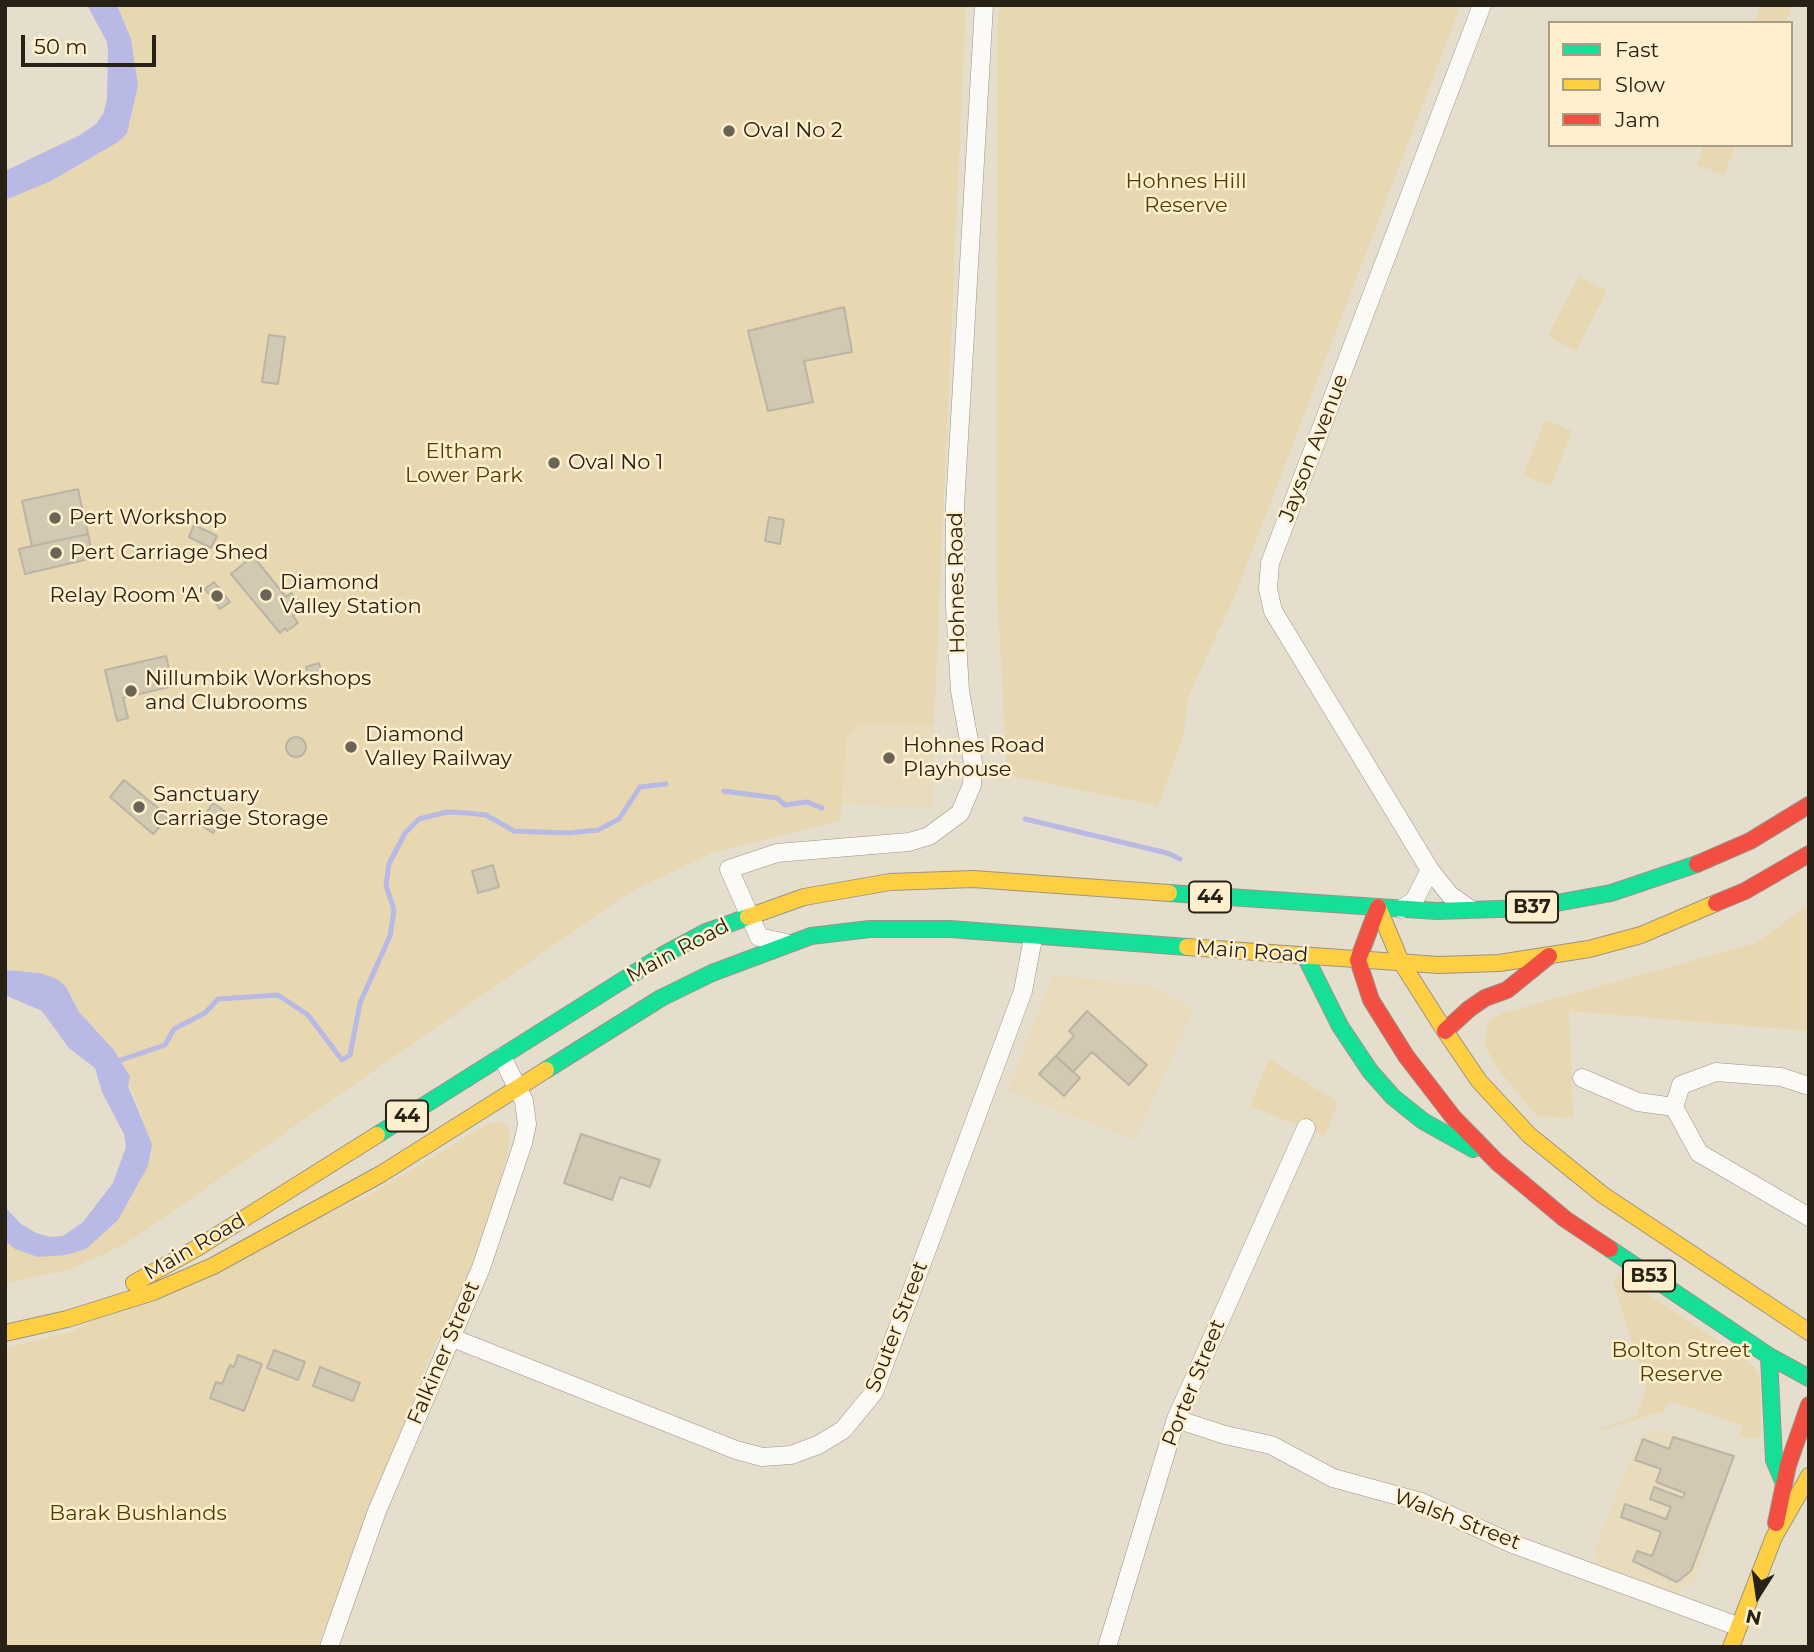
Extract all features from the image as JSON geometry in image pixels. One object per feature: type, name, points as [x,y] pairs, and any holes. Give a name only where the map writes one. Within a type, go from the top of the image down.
[{"type":"main road","name":"B37","points":[[1378,907],[1471,910],[1542,905],[1611,893],[1682,871],[1750,841],[1809,805]]},
{"type":"main road","name":"Main Road","points":[[5,1333],[67,1319],[153,1292],[213,1266],[381,1174],[661,998],[712,973],[786,943],[839,932],[902,928],[1358,960],[1471,964],[1549,956],[1641,935],[1680,921],[1745,891],[1809,855]]},
{"type":"main road","name":"Main Road","points":[[67,1319],[197,1248],[663,955],[706,932],[804,897],[847,888],[935,879],[1378,907]]},
{"type":"main road","points":[[1358,960],[1378,907]]},
{"type":"main road","name":"B53","points":[[1378,907],[1401,962],[1445,1031],[1497,1102],[1565,1167],[1723,1277],[1809,1332]]},
{"type":"main road","points":[[1305,956],[1353,1048],[1393,1097],[1423,1121],[1497,1162]]},
{"type":"main road","points":[[1445,1031],[1469,1009],[1485,998],[1507,990],[1549,956]]},
{"type":"main road","name":"B53","points":[[1358,960],[1371,1000],[1406,1056],[1453,1117],[1497,1162],[1564,1219],[1769,1356],[1809,1378]]},
{"type":"main road","points":[[312,1213],[311,1199],[316,1174]]},
{"type":"main road","points":[[1769,1356],[1774,1460],[1783,1480]]},
{"type":"main road","points":[[1774,1537],[1783,1480],[1809,1405]]},
{"type":"main road","points":[[1731,1647],[1774,1537],[1809,1476]]},
{"type":"street","name":"Hohnes Road","points":[[786,943],[759,937],[729,870],[777,853],[909,842],[947,826],[968,800],[973,763],[960,691],[955,606],[955,506],[984,5]]},
{"type":"street","name":"Jayson Avenue","points":[[1471,910],[1450,895],[1430,870],[1273,611],[1268,589],[1270,563],[1482,5]]},
{"type":"street","points":[[1401,909],[1414,901],[1430,870]]},
{"type":"street","name":"Souter Street","points":[[450,1337],[749,1454],[762,1457],[791,1455],[818,1445],[843,1430],[874,1392],[1023,991],[1033,937]]},
{"type":"street","name":"Falkiner Street","points":[[329,1647],[377,1511],[481,1268],[523,1143],[526,1110],[518,1086],[502,1058]]},
{"type":"street","points":[[1809,1086],[1781,1077],[1716,1072],[1681,1085],[1674,1107],[1699,1153],[1809,1217]]},
{"type":"street","points":[[1582,1078],[1638,1102],[1674,1107]]},
{"type":"street","name":"Porter Street","points":[[1107,1647],[1176,1419],[1306,1128]]},
{"type":"street","name":"Walsh Street","points":[[1176,1419],[1224,1435],[1271,1446],[1333,1478],[1422,1502],[1513,1544],[1737,1626]]},
{"type":"shaded area","name":"Hohnes Road Playhouse","points":[[859,724],[934,724],[933,809],[841,803],[847,736]]},
{"type":"shaded area","points":[[1053,975],[1151,986],[1194,1009],[1135,1140],[1008,1091]]},
{"type":"shaded area","points":[[1661,1429],[1732,1456],[1697,1576],[1676,1594],[1599,1566],[1594,1551],[1639,1438]]},
{"type":"green space","name":"Eltham Lower Park","points":[[117,5],[966,5],[934,724],[859,724],[847,736],[840,821],[711,853],[627,894],[126,1244],[68,1270],[5,1283],[5,1241],[15,1249],[38,1257],[140,1179],[152,1155],[140,1110],[114,1050],[79,1012],[66,987],[40,973],[5,970],[5,200],[50,181],[131,121],[131,39]]},
{"type":"green space","name":"Hohnes Hill Reserve","points":[[1000,5],[1461,5],[1236,593],[1188,698],[1183,737],[1158,806],[1007,775],[996,573],[997,34]]},
{"type":"green space","points":[[1761,5],[1793,5],[1787,21],[1755,21]]},
{"type":"green space","points":[[1703,147],[1735,147],[1724,175],[1697,165]]},
{"type":"green space","points":[[1579,276],[1607,291],[1576,351],[1548,336]]},
{"type":"green space","points":[[1545,420],[1572,431],[1551,486],[1523,475]]},
{"type":"green space","points":[[1809,904],[1809,1031],[1569,1011],[1573,1118],[1537,1116],[1497,1068],[1485,1045],[1487,1026],[1493,1018],[1503,1013],[1756,943]]},
{"type":"green space","points":[[1269,1059],[1338,1102],[1325,1136],[1250,1106]]},
{"type":"green space","name":"Barak Bushlands","points":[[501,1122],[509,1128],[510,1141],[495,1205],[468,1275],[427,1363],[318,1647],[5,1647],[5,1348],[67,1333],[371,1194],[489,1123]]},
{"type":"green space","name":"Bolton Street Reserve","points":[[1617,1274],[1740,1355],[1755,1369],[1760,1377],[1761,1434],[1757,1438],[1739,1437],[1743,1426],[1670,1401],[1664,1411],[1587,1435],[1637,1415],[1646,1389],[1613,1281]]},
{"type":"water","points":[[87,5],[117,5],[131,39],[138,85],[127,133],[118,142],[51,181],[5,200],[5,171],[80,135],[96,124],[103,114],[107,100],[107,42]]},
{"type":"water","points":[[5,970],[40,973],[57,979],[66,987],[79,1012],[114,1050],[130,1077],[128,1086],[152,1144],[148,1166],[118,1220],[86,1249],[66,1255],[38,1257],[15,1249],[5,1241],[5,1207],[21,1224],[36,1233],[50,1237],[63,1236],[83,1222],[113,1183],[126,1147],[124,1134],[102,1092],[95,1068],[69,1048],[42,1011],[5,995]]},
{"type":"building","points":[[844,307],[852,352],[804,361],[813,402],[768,411],[748,331]]},
{"type":"building","points":[[269,335],[285,337],[278,384],[262,382]]},
{"type":"building","name":"Pert Workshop","points":[[78,489],[88,534],[32,546],[22,501]]},
{"type":"building","points":[[769,517],[784,520],[780,544],[765,541]]},
{"type":"building","points":[[194,525],[217,536],[211,548],[189,537]]},
{"type":"building","name":"Pert Carriage Shed","points":[[88,534],[93,558],[25,574],[19,549]]},
{"type":"building","name":"Diamond Valley Station","points":[[253,556],[286,597],[291,593],[304,607],[293,616],[298,623],[287,631],[285,628],[280,633],[231,574]]},
{"type":"building","name":"Relay Room 'A'","points":[[214,582],[230,602],[220,609],[205,589]]},
{"type":"building","name":"Nillumbik Workshops and Clubrooms","points":[[166,656],[173,686],[123,698],[128,718],[117,721],[105,670]]},
{"type":"building","points":[[319,663],[322,672],[309,677],[306,667]]},
{"type":"building","points":[[292,737],[300,737],[306,747],[300,757],[292,757],[286,751],[286,743]]},
{"type":"building","name":"Sanctuary Carriage Storage","points":[[124,780],[169,817],[153,834],[110,797]]},
{"type":"building","points":[[213,803],[227,813],[213,833],[199,824]]},
{"type":"building","points":[[493,865],[499,887],[478,893],[472,871]]},
{"type":"building","points":[[1087,1011],[1147,1065],[1129,1085],[1092,1052],[1073,1072],[1056,1056],[1074,1036],[1069,1031]]},
{"type":"building","points":[[1056,1056],[1080,1078],[1064,1096],[1039,1074]]},
{"type":"building","points":[[581,1134],[660,1160],[650,1187],[620,1177],[612,1200],[564,1183]]},
{"type":"building","points":[[274,1350],[305,1362],[298,1380],[267,1368]]},
{"type":"building","points":[[238,1355],[262,1364],[244,1411],[210,1398],[216,1382],[222,1384],[230,1365],[234,1367]]},
{"type":"building","points":[[320,1367],[360,1383],[353,1401],[313,1386]]},
{"type":"building","points":[[1673,1437],[1734,1456],[1691,1571],[1677,1582],[1633,1561],[1637,1551],[1652,1556],[1661,1532],[1621,1517],[1625,1504],[1666,1519],[1671,1507],[1650,1499],[1654,1487],[1683,1498],[1685,1493],[1656,1482],[1661,1469],[1635,1460],[1643,1439],[1669,1449]]},
{"type":"waterway","points":[[115,1062],[165,1045],[174,1029],[205,1013],[218,999],[278,995],[308,1015],[342,1060],[350,1055],[360,1003],[390,936],[394,910],[386,885],[389,864],[405,833],[419,819],[447,812],[467,813],[486,815],[514,831],[568,833],[598,830],[619,819],[640,787],[666,784]]},
{"type":"waterway","points":[[724,791],[777,798],[785,805],[807,802],[822,808]]},
{"type":"waterway","points":[[1025,819],[1167,853],[1180,859]]},
{"type":"traffic: fast","points":[[1169,893],[1437,911],[1529,908],[1611,893],[1697,864]]},
{"type":"traffic: fast","points":[[377,1135],[663,955],[706,932],[748,917]]},
{"type":"traffic: fast","points":[[546,1070],[661,998],[712,973],[811,936],[870,929],[950,929],[1187,947]]},
{"type":"traffic: fast","points":[[1305,956],[1340,1026],[1370,1071],[1393,1097],[1423,1121],[1473,1149]]},
{"type":"traffic: fast","points":[[1610,1249],[1769,1356],[1809,1378]]},
{"type":"traffic: fast","points":[[1769,1356],[1774,1460],[1783,1481]]},
{"type":"traffic: slow","points":[[748,917],[804,897],[890,882],[973,879],[1169,893]]},
{"type":"traffic: slow","points":[[1187,947],[1439,965],[1499,963],[1589,949],[1641,935],[1716,903]]},
{"type":"traffic: slow","points":[[1378,907],[1401,962],[1445,1031],[1479,1081],[1529,1135],[1603,1195],[1809,1332]]},
{"type":"traffic: slow","points":[[5,1333],[67,1319],[153,1292],[213,1266],[381,1174],[546,1070]]},
{"type":"traffic: slow","points":[[134,1283],[197,1248],[377,1135]]},
{"type":"traffic: slow","points":[[1731,1647],[1774,1537],[1809,1476]]},
{"type":"traffic: jam","points":[[1697,864],[1750,841],[1809,805]]},
{"type":"traffic: jam","points":[[1716,903],[1745,891],[1809,854]]},
{"type":"traffic: jam","points":[[1378,907],[1358,960],[1371,1000],[1406,1056],[1453,1117],[1497,1162],[1565,1219],[1610,1249]]},
{"type":"traffic: jam","points":[[1445,1031],[1469,1009],[1485,998],[1507,990],[1549,956]]},
{"type":"traffic: jam","points":[[1776,1523],[1788,1465],[1809,1405]]},
{"type":"place","name":"Oval No 2","points":[[729,131]]},
{"type":"place","name":"Oval No 1","points":[[554,463]]},
{"type":"place","name":"Pert Workshop","points":[[55,518]]},
{"type":"place","name":"Pert Carriage Shed","points":[[56,553]]},
{"type":"place","name":"Diamond Valley Station","points":[[266,595]]},
{"type":"place","name":"Relay Room 'A'","points":[[217,596]]},
{"type":"place","name":"Nillumbik Workshops and Clubrooms","points":[[131,691]]},
{"type":"place","name":"Diamond Valley Railway","points":[[351,747]]},
{"type":"place","name":"Hohnes Road Playhouse","points":[[889,758]]},
{"type":"place","name":"Sanctuary Carriage Storage","points":[[139,807]]}]
